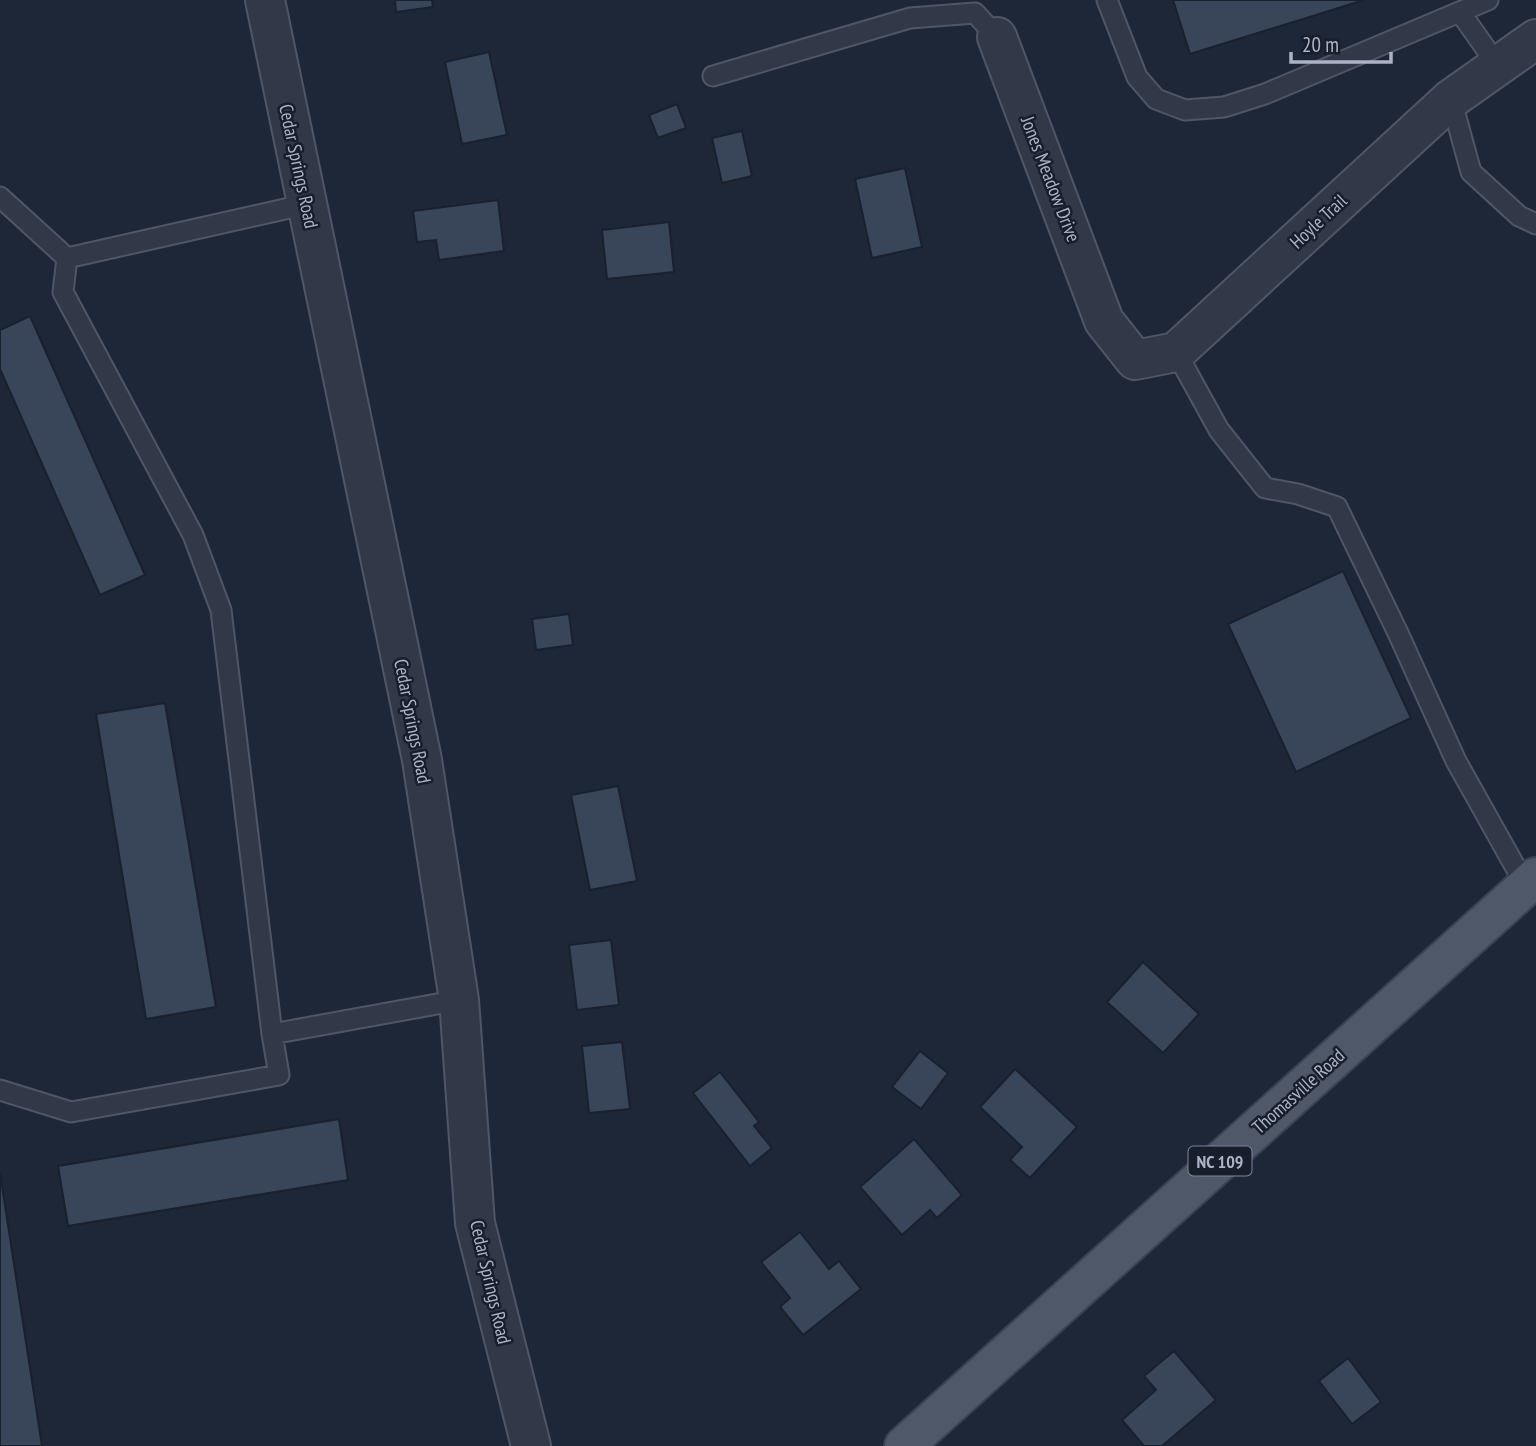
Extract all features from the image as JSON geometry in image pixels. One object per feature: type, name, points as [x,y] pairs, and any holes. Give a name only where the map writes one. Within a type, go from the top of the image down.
[{"type":"main road","name":"Thomasville Road","points":[[904,1446],[1531,881]]},
{"type":"street","name":"Cedar Springs Road","points":[[265,0],[422,760],[459,1000],[475,1223],[531,1446]]},
{"type":"street","name":"Jones Meadow Drive","points":[[997,37],[1104,321],[1135,360],[1176,352]]},
{"type":"street","name":"Hoyle Trail","points":[[1176,352],[1451,99],[1536,39]]},
{"type":"lane","points":[[1107,0],[1137,77],[1156,99],[1185,110],[1224,107],[1265,94],[1488,0]]},
{"type":"lane","points":[[1460,12],[1498,66]]},
{"type":"lane","points":[[713,76],[910,18],[975,13],[997,37]]},
{"type":"lane","points":[[1451,99],[1471,172],[1519,216],[1536,225]]},
{"type":"lane","points":[[0,197],[67,258]]},
{"type":"lane","points":[[67,258],[307,204]]},
{"type":"lane","points":[[0,1090],[71,1112],[279,1075],[221,610],[193,535],[63,292],[67,258]]},
{"type":"lane","points":[[1176,352],[1219,430],[1265,488],[1298,494],[1337,507],[1456,761],[1531,881]]},
{"type":"lane","points":[[272,1034],[459,1000]]},
{"type":"building","points":[[395,0],[432,0],[433,7],[396,12]]},
{"type":"building","points":[[1173,0],[1364,0],[1190,54]]},
{"type":"building","points":[[489,52],[507,135],[462,144],[445,62]]},
{"type":"building","points":[[677,104],[686,128],[658,138],[649,115]]},
{"type":"building","points":[[742,131],[752,176],[722,183],[712,138]]},
{"type":"building","points":[[905,168],[922,247],[872,258],[855,179]]},
{"type":"building","points":[[498,200],[504,251],[439,260],[436,240],[417,242],[413,211]]},
{"type":"building","points":[[669,222],[674,272],[607,279],[602,230]]},
{"type":"building","points":[[30,316],[145,575],[100,595],[0,369],[0,330]]},
{"type":"building","points":[[1343,571],[1411,718],[1296,772],[1228,624]]},
{"type":"building","points":[[569,614],[573,645],[536,650],[532,619]]},
{"type":"building","points":[[165,703],[216,1007],[146,1019],[96,714]]},
{"type":"building","points":[[618,786],[637,881],[590,890],[571,795]]},
{"type":"building","points":[[611,940],[619,1005],[577,1010],[569,945]]},
{"type":"building","points":[[1143,962],[1199,1014],[1163,1053],[1107,1002]]},
{"type":"building","points":[[622,1042],[630,1109],[589,1113],[582,1046]]},
{"type":"building","points":[[920,1051],[948,1073],[921,1109],[892,1087]]},
{"type":"building","points":[[1015,1069],[1077,1127],[1030,1178],[1010,1160],[1022,1147],[980,1107]]},
{"type":"building","points":[[720,1072],[759,1122],[754,1126],[772,1148],[750,1166],[693,1093]]},
{"type":"building","points":[[339,1119],[348,1180],[68,1226],[58,1166]]},
{"type":"building","points":[[914,1139],[962,1195],[937,1218],[930,1210],[902,1235],[860,1187]]},
{"type":"building","points":[[0,1173],[42,1446],[0,1446]]},
{"type":"building","points":[[800,1232],[829,1269],[839,1261],[861,1289],[803,1335],[780,1307],[790,1298],[761,1262]]},
{"type":"building","points":[[1174,1351],[1216,1400],[1162,1446],[1144,1446],[1122,1420],[1156,1390],[1144,1376]]},
{"type":"building","points":[[1348,1358],[1381,1402],[1352,1424],[1319,1381]]}]
